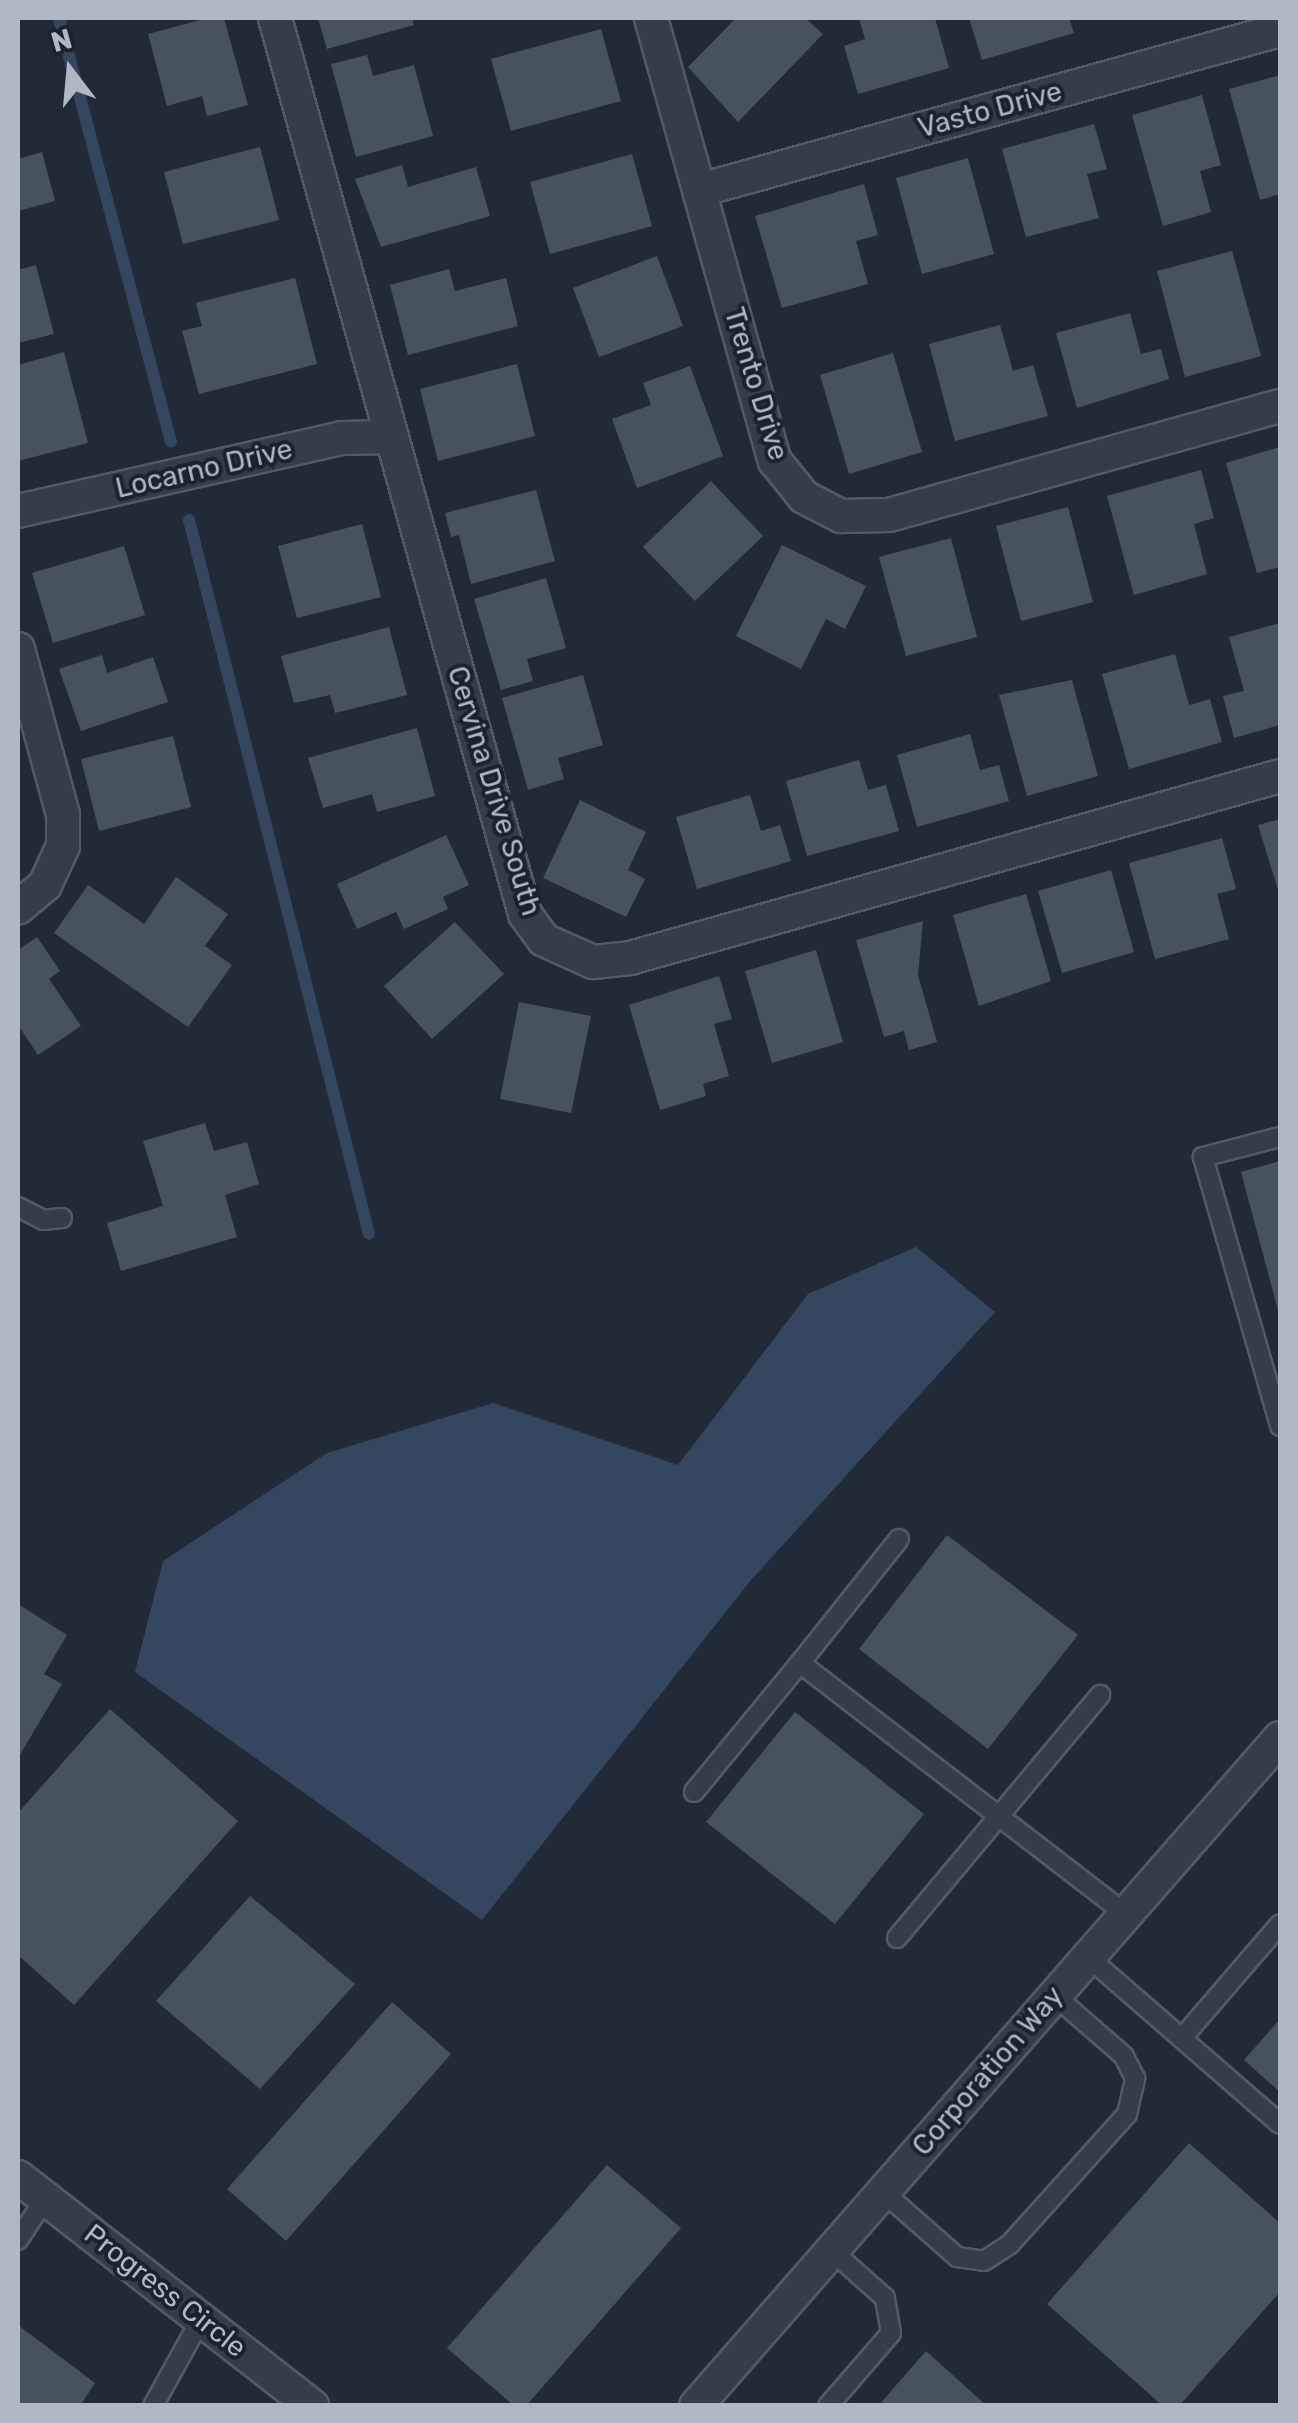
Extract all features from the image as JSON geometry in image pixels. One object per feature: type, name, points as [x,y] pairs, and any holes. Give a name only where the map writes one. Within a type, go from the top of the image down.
[{"type":"street","name":"Cervina Drive South","points":[[274,18],[525,914],[566,954],[593,962],[630,958],[1280,776]]},
{"type":"street","name":"Trento Drive","points":[[652,18],[775,461],[790,484],[828,512],[889,515],[1280,406]]},
{"type":"street","name":"Vasto Drive","points":[[700,190],[1280,30]]},
{"type":"street","name":"Locarno Drive","points":[[18,511],[342,438],[391,437]]},
{"type":"street","points":[[18,650],[62,816],[63,846],[45,886],[18,908]]},
{"type":"street","name":"Corporation Way","points":[[696,2406],[1280,1740]]},
{"type":"street","name":"Progress Circle","points":[[18,2178],[312,2406]]},
{"type":"lane","points":[[1280,1137],[1203,1158],[1280,1426]]},
{"type":"lane","points":[[18,1206],[42,1220],[62,1218]]},
{"type":"lane","points":[[694,1792],[898,1539]]},
{"type":"lane","points":[[800,1663],[1126,1914]]},
{"type":"lane","points":[[897,1938],[1100,1695]]},
{"type":"lane","points":[[1182,2038],[1280,1924]]},
{"type":"lane","points":[[1088,1957],[1280,2124]]},
{"type":"lane","points":[[882,2191],[956,2257],[984,2261],[1010,2244],[1127,2114],[1135,2078],[1124,2056],[1054,1996]]},
{"type":"lane","points":[[18,2240],[45,2199]]},
{"type":"lane","points":[[828,2406],[891,2333],[885,2298],[831,2250]]},
{"type":"lane","points":[[153,2406],[200,2319]]},
{"type":"water","points":[[916,1247],[995,1312],[751,1580],[482,1920],[135,1672],[163,1561],[327,1453],[493,1403],[678,1465],[808,1294]]},
{"type":"building","points":[[208,18],[224,18],[248,105],[207,116],[202,96],[167,106],[148,34]]},
{"type":"building","points":[[318,18],[412,18],[414,25],[327,49]]},
{"type":"building","points":[[736,18],[805,18],[823,34],[738,122],[688,67]]},
{"type":"building","points":[[859,18],[935,18],[949,68],[858,94],[844,46],[865,39]]},
{"type":"building","points":[[969,18],[1069,18],[1074,33],[982,60]]},
{"type":"building","points":[[601,29],[621,101],[511,131],[491,59]]},
{"type":"building","points":[[367,55],[373,76],[414,65],[433,136],[356,157],[331,64]]},
{"type":"building","points":[[1280,75],[1280,194],[1260,200],[1229,89]]},
{"type":"building","points":[[1202,95],[1221,165],[1200,171],[1211,212],[1163,226],[1132,115]]},
{"type":"building","points":[[1094,124],[1107,169],[1087,174],[1099,218],[1026,237],[1002,149]]},
{"type":"building","points":[[260,147],[279,220],[183,244],[164,172]]},
{"type":"building","points":[[42,152],[55,201],[18,211],[18,159]]},
{"type":"building","points":[[632,154],[652,226],[550,254],[530,182]]},
{"type":"building","points":[[968,158],[994,254],[922,274],[896,178]]},
{"type":"building","points":[[402,165],[408,187],[476,167],[490,216],[381,247],[355,179]]},
{"type":"building","points":[[864,184],[878,235],[856,241],[868,284],[782,308],[755,216]]},
{"type":"building","points":[[1232,251],[1261,356],[1185,377],[1157,271]]},
{"type":"building","points":[[657,256],[683,326],[599,357],[573,288]]},
{"type":"building","points":[[36,265],[54,334],[18,343],[18,270]]},
{"type":"building","points":[[449,269],[455,291],[506,278],[518,326],[408,355],[390,285]]},
{"type":"building","points":[[295,278],[317,364],[199,394],[182,331],[202,326],[196,303]]},
{"type":"building","points":[[1130,313],[1141,354],[1161,349],[1169,379],[1077,408],[1056,333]]},
{"type":"building","points":[[1000,325],[1013,371],[1033,365],[1048,416],[955,441],[929,344]]},
{"type":"building","points":[[64,352],[88,443],[18,461],[18,365]]},
{"type":"building","points":[[893,353],[922,452],[849,474],[820,375]]},
{"type":"building","points":[[517,364],[535,436],[438,461],[420,389]]},
{"type":"building","points":[[690,366],[723,456],[637,488],[612,419],[651,405],[643,383]]},
{"type":"building","points":[[1280,447],[1280,567],[1257,573],[1226,463]]},
{"type":"building","points":[[1201,470],[1214,518],[1194,524],[1207,574],[1134,595],[1107,496]]},
{"type":"building","points":[[711,481],[763,536],[695,601],[643,547]]},
{"type":"building","points":[[536,490],[555,561],[471,584],[459,535],[451,537],[445,513]]},
{"type":"building","points":[[1068,507],[1093,602],[1021,621],[996,526]]},
{"type":"building","points":[[362,524],[381,597],[297,618],[278,546]]},
{"type":"building","points":[[951,538],[977,637],[906,656],[879,557]]},
{"type":"building","points":[[782,545],[866,586],[845,629],[826,619],[801,669],[736,636]]},
{"type":"building","points":[[124,546],[145,615],[53,643],[32,573]]},
{"type":"building","points":[[546,578],[566,648],[527,659],[533,681],[501,690],[474,599]]},
{"type":"building","points":[[1280,623],[1280,725],[1234,738],[1223,696],[1244,691],[1229,637]]},
{"type":"building","points":[[389,627],[407,695],[335,713],[330,695],[294,703],[281,656]]},
{"type":"building","points":[[1175,654],[1189,705],[1210,699],[1222,742],[1129,769],[1102,674]]},
{"type":"building","points":[[102,655],[107,673],[153,657],[168,702],[81,731],[59,669]]},
{"type":"building","points":[[583,675],[603,745],[558,758],[564,779],[528,790],[502,698]]},
{"type":"building","points":[[1072,680],[1098,776],[1027,796],[999,695]]},
{"type":"building","points":[[417,728],[435,796],[377,812],[372,794],[323,808],[308,758]]},
{"type":"building","points":[[970,734],[980,770],[999,765],[1009,801],[917,827],[897,755]]},
{"type":"building","points":[[173,736],[191,807],[99,831],[81,759]]},
{"type":"building","points":[[859,760],[868,790],[886,785],[899,831],[807,856],[786,781]]},
{"type":"building","points":[[750,795],[761,831],[780,825],[791,861],[697,889],[676,817]]},
{"type":"building","points":[[580,800],[646,832],[628,870],[645,879],[626,917],[543,878]]},
{"type":"building","points":[[1280,819],[1280,896],[1258,825]]},
{"type":"building","points":[[446,835],[469,885],[443,897],[448,909],[404,929],[396,912],[357,929],[337,884]]},
{"type":"building","points":[[1222,838],[1236,889],[1217,894],[1229,939],[1155,959],[1129,863]]},
{"type":"building","points":[[1111,870],[1134,952],[1062,973],[1038,891]]},
{"type":"building","points":[[176,877],[228,914],[205,946],[232,965],[188,1027],[54,933],[88,885],[144,924]]},
{"type":"building","points":[[1026,894],[1051,981],[979,1006],[953,915]]},
{"type":"building","points":[[923,921],[918,975],[937,1042],[909,1050],[904,1031],[884,1037],[856,940]]},
{"type":"building","points":[[455,922],[504,974],[432,1039],[384,986]]},
{"type":"building","points":[[37,937],[60,971],[49,979],[81,1026],[38,1055],[18,1025],[18,950]]},
{"type":"building","points":[[816,950],[843,1042],[772,1063],[745,971]]},
{"type":"building","points":[[719,976],[732,1019],[714,1024],[729,1076],[703,1084],[706,1096],[660,1110],[629,1005]]},
{"type":"building","points":[[519,1002],[591,1016],[571,1113],[500,1099]]},
{"type":"building","points":[[205,1123],[214,1151],[247,1142],[259,1184],[225,1195],[237,1237],[121,1271],[107,1223],[163,1206],[143,1141]]},
{"type":"building","points":[[1280,1161],[1280,1313],[1279,1314],[1241,1172]]},
{"type":"building","points":[[947,1535],[1078,1635],[988,1749],[859,1649]]},
{"type":"building","points":[[18,1604],[67,1635],[44,1674],[62,1684],[18,1758]]},
{"type":"building","points":[[110,1709],[238,1821],[74,2005],[18,1955],[18,1813]]},
{"type":"building","points":[[795,1712],[924,1814],[835,1924],[706,1822]]},
{"type":"building","points":[[250,1896],[355,1984],[260,2089],[156,2001]]},
{"type":"building","points":[[392,2002],[451,2054],[286,2241],[227,2189]]},
{"type":"building","points":[[1280,2019],[1280,2092],[1244,2060]]},
{"type":"building","points":[[1189,2143],[1280,2223],[1280,2292],[1179,2406],[1163,2406],[1047,2304]]},
{"type":"building","points":[[607,2165],[681,2228],[526,2406],[514,2406],[447,2348]]},
{"type":"building","points":[[18,2325],[95,2383],[80,2406],[18,2406]]},
{"type":"building","points":[[926,2351],[987,2406],[878,2406]]},
{"type":"waterway","points":[[59,18],[171,441]]},
{"type":"waterway","points":[[189,520],[369,1234]]}]
